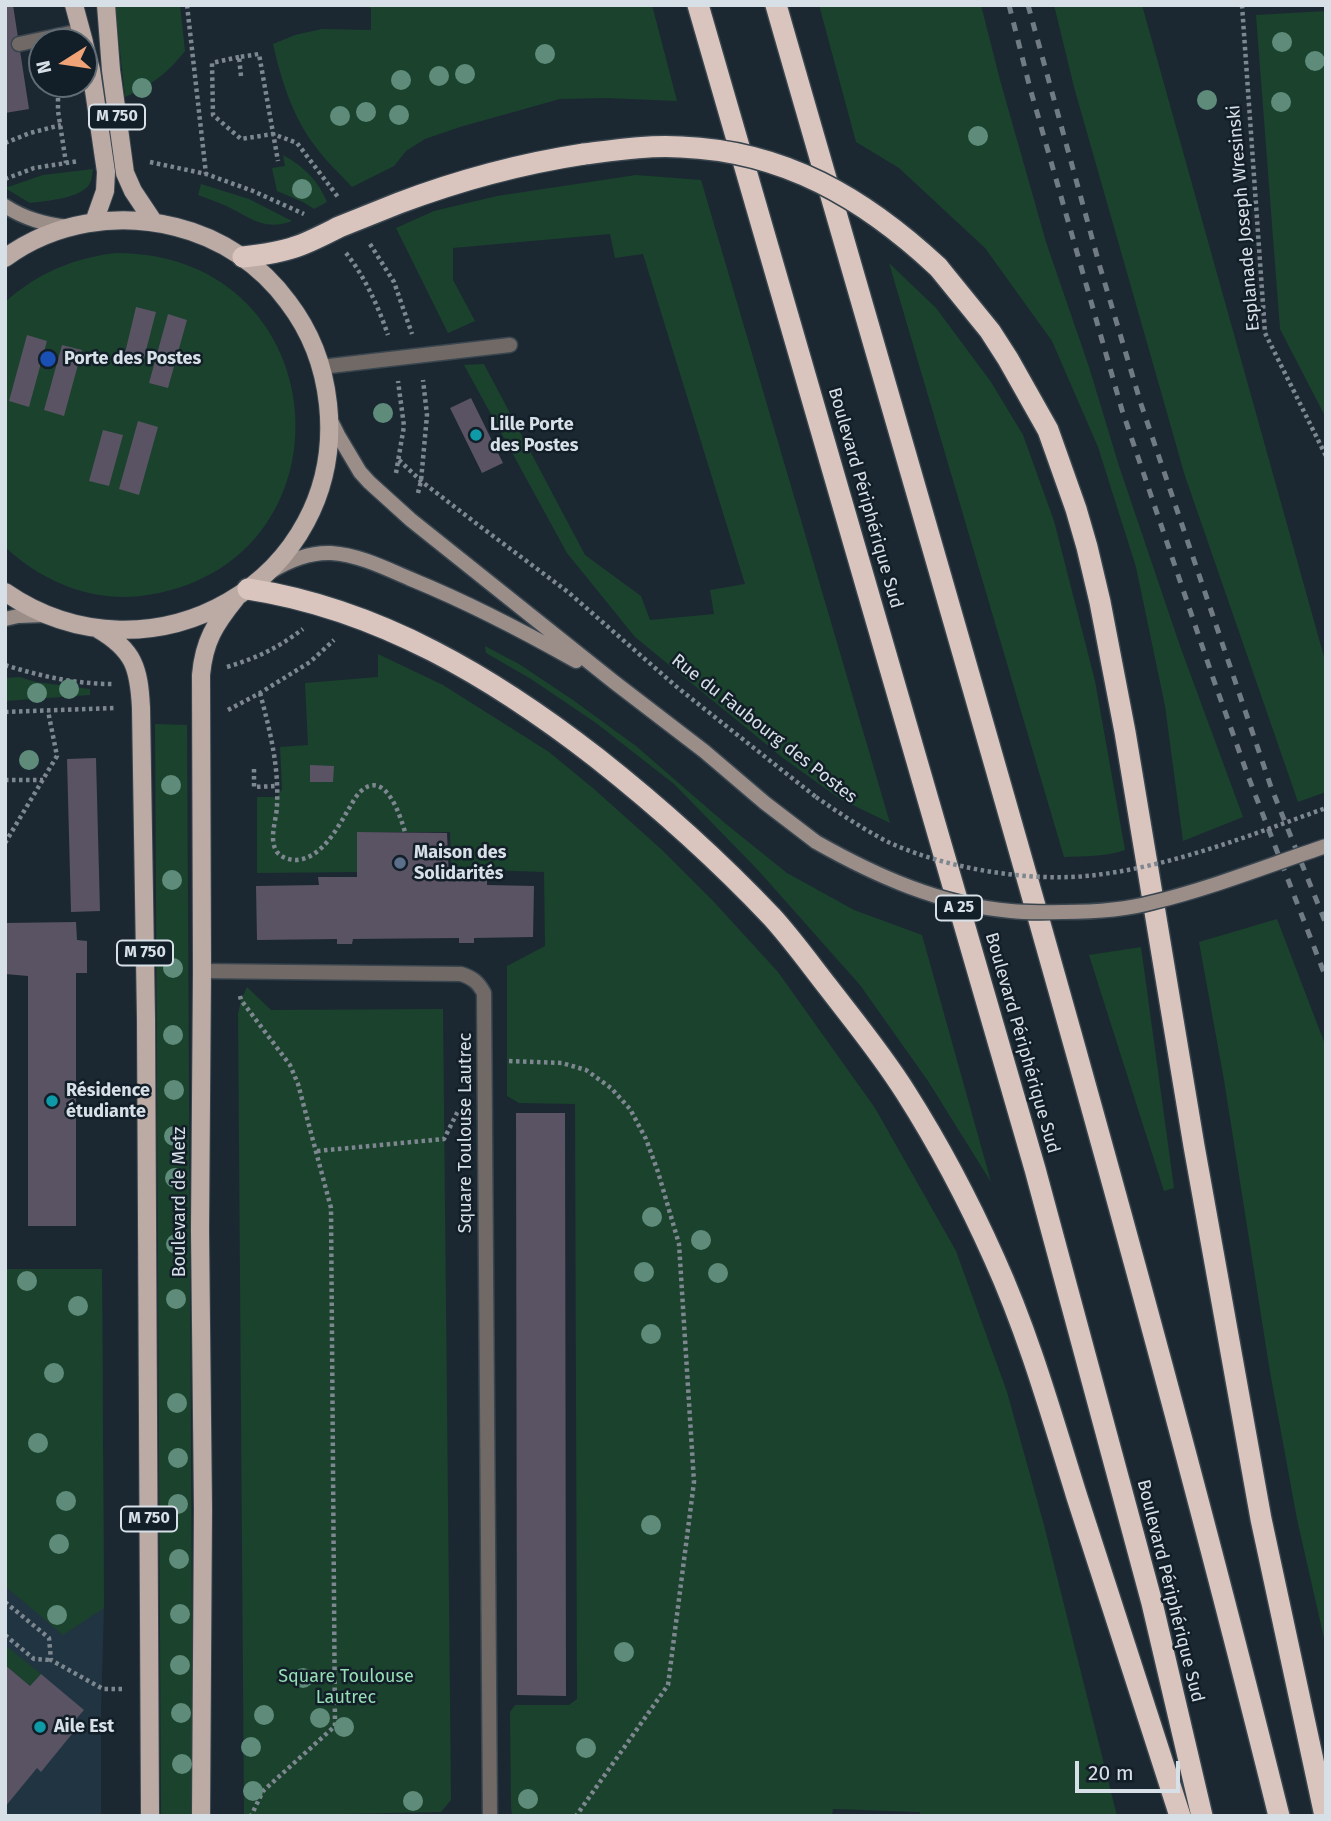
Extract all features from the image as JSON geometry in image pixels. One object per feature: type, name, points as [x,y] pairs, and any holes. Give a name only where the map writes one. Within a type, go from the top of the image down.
[{"type":"highway","name":"Boulevard Périphérique Sud","points":[[698,5],[1035,1169],[1152,1604],[1202,1816]]},
{"type":"highway","points":[[776,5],[1108,1164],[1279,1816]]},
{"type":"highway","points":[[243,257],[294,247],[355,220],[440,188],[514,166],[584,154],[677,146],[752,157],[806,176],[861,204],[890,225],[938,267],[990,331],[1048,430],[1076,509],[1100,602],[1125,732],[1199,1173],[1261,1519],[1325,1816]]},
{"type":"highway","points":[[250,587],[331,608],[404,636],[523,703],[618,775],[702,848],[776,921],[857,1024],[893,1074],[924,1125],[995,1259],[1020,1320],[1180,1816]]},
{"type":"main road","name":"M 750","points":[[74,5],[80,28]]},
{"type":"main road","name":"M 750","points":[[106,5],[111,70],[125,173],[133,191],[153,221]]},
{"type":"main road","name":"M 750","points":[[94,222],[106,182],[96,98]]},
{"type":"main road","points":[[5,206],[36,221],[70,227]]},
{"type":"main road","name":"Boulevard de Metz","points":[[5,258],[38,239],[70,227],[94,222],[153,221],[200,234],[219,243],[255,267],[277,288],[296,312],[321,367],[330,417],[328,452],[314,503],[298,535],[277,563],[250,587],[212,629],[204,651],[201,675],[201,1816]]},
{"type":"main road","points":[[330,417],[360,472],[435,540],[816,842],[870,871],[950,900],[1012,912],[1110,910],[1198,890],[1326,846]]},
{"type":"main road","points":[[5,592],[46,615],[63,621],[98,629],[134,631],[170,626],[204,614],[278,567],[307,556],[328,553],[351,556],[389,569],[469,604],[614,682]]},
{"type":"main road","points":[[5,619],[46,615]]},
{"type":"main road","name":"Boulevard de Metz","points":[[98,629],[130,655],[140,684],[142,708],[150,1816]]},
{"type":"street","points":[[19,44],[28,43]]},
{"type":"street","points":[[321,367],[510,345]]},
{"type":"street","name":"Square Toulouse Lautrec","points":[[202,971],[461,974],[471,977],[484,993],[490,1816]]},
{"type":"path","points":[[187,5],[206,174]]},
{"type":"path","name":"Esplanade Joseph Wresinski","points":[[1242,5],[1265,333],[1326,456]]},
{"type":"path","points":[[278,161],[273,134],[259,54],[212,63],[213,115],[241,139],[273,134],[297,143],[355,220],[394,282],[420,356],[427,415],[421,481],[416,500]]},
{"type":"path","points":[[239,57],[241,76]]},
{"type":"path","points":[[58,98],[66,163]]},
{"type":"path","points":[[5,143],[61,125]]},
{"type":"path","points":[[5,179],[34,168],[104,159]]},
{"type":"path","points":[[122,159],[206,174],[300,212],[329,232],[356,265],[379,309],[395,358],[404,426],[390,501]]},
{"type":"path","name":"Rue du Faubourg des Postes","points":[[399,460],[421,481],[568,592],[678,688],[816,797],[864,828],[914,852],[964,867],[1038,877],[1096,875],[1170,860],[1231,842],[1326,808]]},
{"type":"path","points":[[201,675],[259,657],[283,644],[331,608]]},
{"type":"path","points":[[227,710],[260,694],[310,662],[335,639]]},
{"type":"path","points":[[5,665],[45,677],[93,684],[140,684]]},
{"type":"path","points":[[260,694],[274,748],[277,811],[273,839],[277,852],[287,860],[310,858],[338,827],[360,792],[370,786],[379,786],[386,790],[398,810],[405,832]]},
{"type":"path","points":[[5,712],[120,708]]},
{"type":"path","points":[[5,843],[57,756],[48,710]]},
{"type":"path","points":[[254,769],[254,787],[276,786]]},
{"type":"path","points":[[5,780],[43,780]]},
{"type":"path","points":[[234,972],[241,1000],[290,1065],[298,1084],[331,1208],[335,1727],[264,1791],[251,1816]]},
{"type":"path","points":[[484,1061],[562,1063],[586,1070],[611,1087],[630,1109],[646,1139],[679,1244],[694,1482],[668,1685],[576,1816]]},
{"type":"path","points":[[317,1151],[444,1139],[461,1106]]},
{"type":"path","points":[[5,1602],[49,1638],[51,1660]]},
{"type":"path","points":[[5,1634],[34,1659],[51,1660],[103,1689],[149,1688]]},
{"type":"shaded area","points":[[5,1269],[102,1269],[104,1608],[101,1816],[5,1816]]},
{"type":"green space","points":[[115,5],[180,5],[185,51],[158,78],[125,97]]},
{"type":"green space","points":[[368,5],[652,5],[677,101],[560,99],[425,139],[406,151],[394,166],[352,187],[319,152],[300,123],[284,84],[273,44],[295,35],[322,29],[371,30],[371,9]]},
{"type":"green space","points":[[819,5],[981,5],[1046,242],[1180,646],[1243,817],[1183,841],[1165,706],[1136,567],[1098,447],[1052,341],[985,248],[899,168],[856,142]]},
{"type":"green space","points":[[1054,5],[1142,5],[1326,664],[1326,792],[1298,802],[1185,476],[1074,87]]},
{"type":"green space","points":[[1326,11],[1326,418],[1280,329],[1256,15]]},
{"type":"green space","points":[[283,155],[310,175],[327,202],[314,209],[277,191],[272,168],[285,166]]},
{"type":"green space","points":[[93,169],[90,183],[84,190],[61,198],[30,203],[5,188],[43,175]]},
{"type":"green space","points":[[636,175],[701,180],[890,823],[840,799],[783,758],[635,637],[567,553],[464,365],[484,364],[585,555],[641,596],[650,620],[714,614],[710,590],[745,584],[643,254],[615,258],[610,234],[453,248],[453,280],[475,321],[448,333],[396,228],[434,211],[497,196]]},
{"type":"green space","points":[[201,184],[249,199],[292,221],[273,225],[256,221],[198,195]]},
{"type":"green space","name":"Porte des Postes","points":[[116,253],[191,267],[246,303],[281,354],[295,414],[289,476],[261,531],[212,574],[141,596],[122,597],[85,592],[51,579],[34,570],[5,547],[5,302],[30,283],[57,268]]},
{"type":"green space","points":[[889,263],[936,308],[991,382],[1023,435],[1054,521],[1095,681],[1125,850],[1102,855],[1064,857]]},
{"type":"green space","points":[[485,646],[519,664],[636,746],[787,873],[854,910],[922,935],[991,1182],[928,1081],[860,985],[757,869],[674,784],[596,723],[531,679],[486,653]]},
{"type":"green space","points":[[378,654],[443,685],[549,752],[661,849],[778,972],[875,1108],[956,1251],[1007,1392],[1044,1525],[1117,1816],[920,1816],[920,1812],[833,1809],[832,1816],[512,1816],[510,1712],[515,1705],[569,1705],[577,1699],[575,1104],[519,1103],[507,1096],[507,966],[545,946],[544,872],[451,869],[450,832],[357,832],[357,872],[257,873],[257,797],[277,797],[282,789],[280,747],[308,745],[305,683],[378,677]]},
{"type":"green space","points":[[20,677],[36,682],[90,689],[90,695],[5,701],[5,678]]},
{"type":"green space","points":[[155,724],[187,725],[193,1816],[161,1816]]},
{"type":"green space","points":[[1277,919],[1326,1047],[1326,1647],[1297,1519],[1270,1372],[1224,1080],[1199,942]]},
{"type":"green space","points":[[1141,947],[1174,1188],[1164,1191],[1089,955]]},
{"type":"green space","name":"Square Toulouse Lautrec","points":[[247,987],[271,1010],[443,1009],[451,1800],[441,1812],[244,1816],[238,1014]]},
{"type":"green space","points":[[5,1269],[102,1269],[104,1608],[63,1635],[5,1586]]},
{"type":"green space","points":[[5,1645],[41,1674],[30,1686],[5,1665]]},
{"type":"building","points":[[5,5],[13,5],[29,109],[5,113]]},
{"type":"building","points":[[136,307],[156,312],[143,362],[124,357]]},
{"type":"building","points":[[168,314],[187,320],[168,388],[149,383]]},
{"type":"building","points":[[27,335],[47,341],[29,407],[9,401]]},
{"type":"building","points":[[62,345],[82,350],[64,416],[44,410]]},
{"type":"building","name":"Lille Porte des Postes","points":[[471,398],[503,463],[482,473],[450,408]]},
{"type":"building","points":[[138,421],[158,427],[139,495],[119,489]]},
{"type":"building","points":[[103,430],[123,435],[109,486],[89,481]]},
{"type":"building","points":[[96,758],[100,911],[71,912],[67,759]]},
{"type":"building","points":[[310,765],[334,766],[333,782],[310,782]]},
{"type":"building","points":[[357,832],[447,833],[449,878],[487,877],[487,885],[534,886],[533,937],[474,938],[474,943],[459,943],[459,938],[353,939],[352,944],[337,944],[337,939],[257,940],[256,886],[319,885],[318,877],[357,877]]},
{"type":"building","name":"Résidence étudiante","points":[[76,922],[77,940],[87,941],[87,973],[76,973],[76,1226],[28,1226],[28,976],[5,974],[5,923]]},
{"type":"building","points":[[516,1113],[565,1113],[566,1696],[517,1695]]},
{"type":"building","name":"Aile Est","points":[[5,1665],[30,1686],[41,1674],[84,1710],[71,1725],[76,1729],[41,1772],[37,1768],[5,1807]]},
{"type":"railway","points":[[1009,5],[1122,410],[1248,776],[1326,978]]},
{"type":"railway","points":[[1028,5],[1100,267],[1141,404],[1271,787],[1326,924]]},
{"type":"place","name":"Porte des Postes","points":[[48,359]]},
{"type":"place","name":"Lille Porte des Postes","points":[[476,435]]},
{"type":"place","name":"Maison des Solidarités","points":[[400,863]]},
{"type":"place","name":"Résidence étudiante","points":[[52,1101]]},
{"type":"place","name":"Aile Est","points":[[40,1727]]}]
